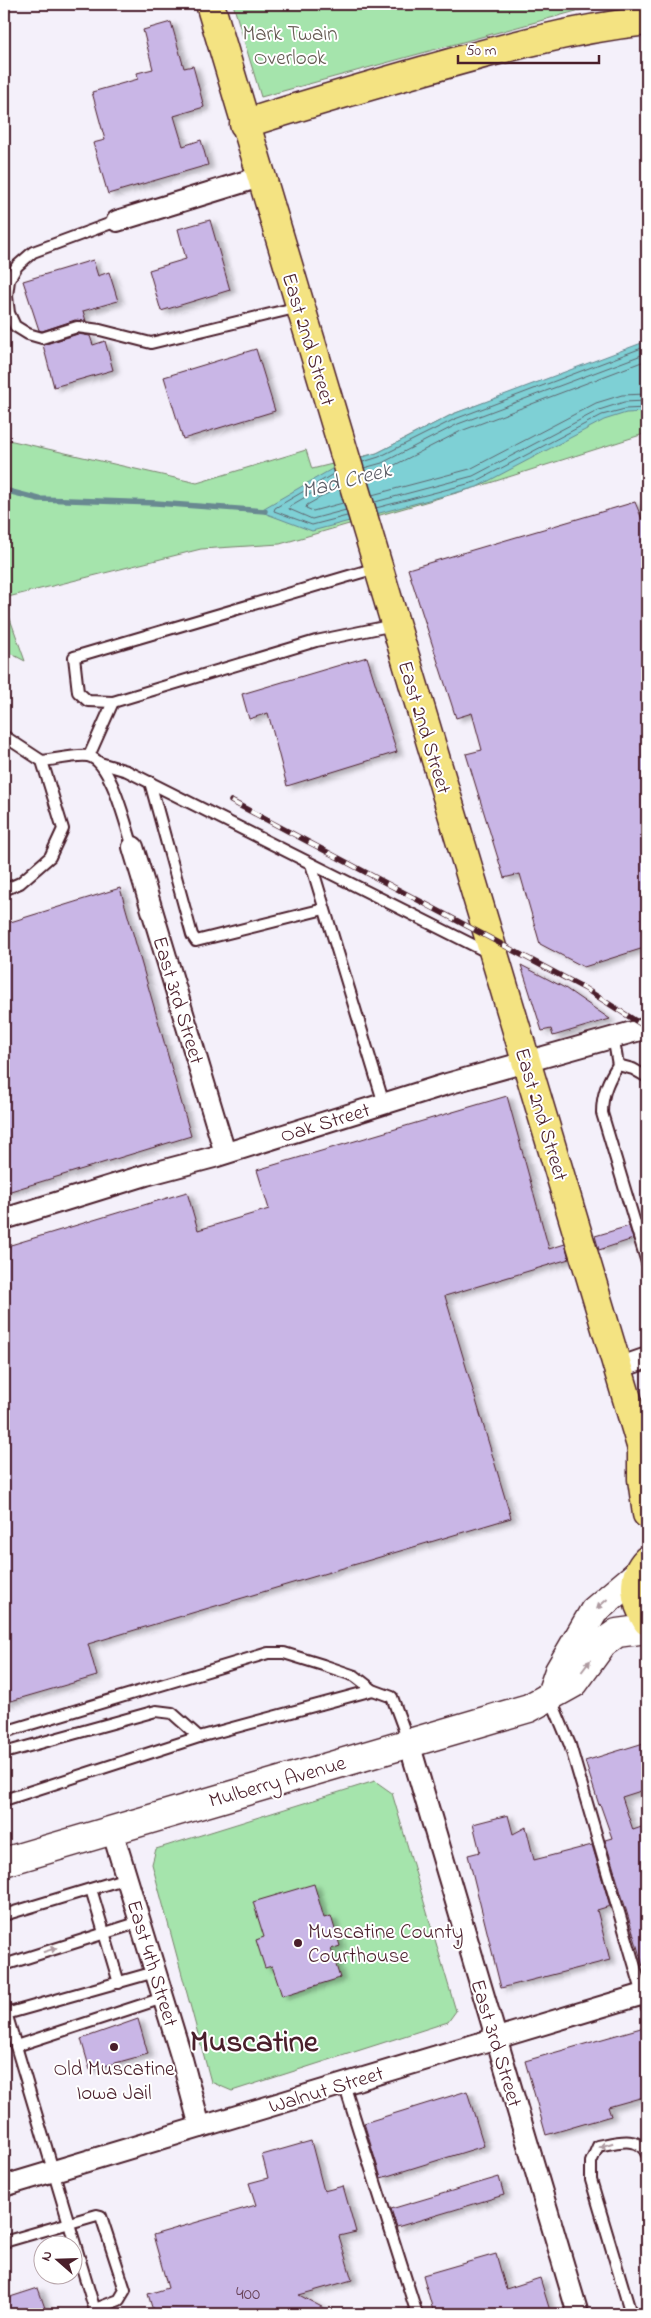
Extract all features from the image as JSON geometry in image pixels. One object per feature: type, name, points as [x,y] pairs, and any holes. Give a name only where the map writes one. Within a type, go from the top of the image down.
[{"type":"main road","name":"East 2nd Street","points":[[210,4],[377,568],[645,1453],[642,1479],[647,1514]]},
{"type":"main road","points":[[244,124],[294,108],[528,42],[636,22]]},
{"type":"main road","points":[[644,1561],[636,1598],[640,1610],[647,1621]]},
{"type":"main road","points":[[550,1697],[559,1671],[594,1611],[644,1561]]},
{"type":"main road","name":"Mulberry Avenue","points":[[4,1862],[529,1708],[574,1682],[603,1643],[617,1633],[647,1629]]},
{"type":"street","points":[[117,221],[260,177]]},
{"type":"street","name":"East 3rd Street","points":[[133,847],[225,1153]]},
{"type":"street","name":"Oak Street","points":[[4,1219],[526,1061],[647,1028]]},
{"type":"street","points":[[618,1368],[647,1358]]},
{"type":"street","name":"East 3rd Street","points":[[409,1743],[578,2314]]},
{"type":"street","name":"East 4th Street","points":[[112,1830],[200,2127]]},
{"type":"street","name":"Walnut Street","points":[[4,2186],[496,2038],[646,1999]]},
{"type":"lane","points":[[117,221],[33,252],[17,266],[9,280],[7,296],[15,326],[28,334],[42,338],[77,328],[100,330],[151,343],[299,307]]},
{"type":"lane","points":[[377,568],[74,657],[78,692],[80,696],[88,701],[113,702],[316,641],[395,625]]},
{"type":"lane","points":[[89,756],[113,702]]},
{"type":"lane","points":[[4,736],[42,761],[89,756],[100,763],[127,771],[494,955]]},
{"type":"lane","points":[[4,890],[20,883],[50,856],[62,829],[42,761]]},
{"type":"lane","points":[[100,763],[112,783],[133,847]]},
{"type":"lane","points":[[150,782],[192,935],[196,941],[324,909]]},
{"type":"lane","points":[[311,864],[384,1104]]},
{"type":"lane","points":[[613,1036],[618,1065],[608,1080],[603,1097],[602,1112],[647,1263]]},
{"type":"lane","points":[[618,1065],[634,1069],[647,1077]]},
{"type":"lane","points":[[4,1732],[268,1653],[284,1653],[355,1676],[373,1690],[392,1696],[409,1743]]},
{"type":"lane","points":[[4,1800],[199,1738],[373,1690]]},
{"type":"lane","points":[[550,1697],[570,1745],[646,1999]]},
{"type":"lane","points":[[4,1753],[156,1711],[172,1713],[199,1738]]},
{"type":"lane","points":[[4,1915],[127,1878]]},
{"type":"lane","points":[[91,1889],[119,1983]]},
{"type":"lane","points":[[4,1965],[140,1922]]},
{"type":"lane","points":[[4,2242],[69,2224],[97,2215],[101,2216],[125,2290],[120,2300],[96,2312],[69,2224],[53,2171],[5,2010],[119,1983],[155,1972]]},
{"type":"lane","points":[[16,2046],[163,1998]]},
{"type":"lane","points":[[344,2084],[417,2314]]},
{"type":"lane","points":[[631,2314],[591,2180],[590,2162],[598,2146],[625,2140],[638,2144],[647,2155]]},
{"type":"green space","name":"Mark Twain Overlook","points":[[233,4],[602,4],[261,97]]},
{"type":"green space","points":[[647,343],[647,433],[477,487],[280,544],[201,549],[4,598],[4,439],[197,483],[306,450],[312,469],[377,453],[453,414]]},
{"type":"green space","points":[[4,602],[25,661],[4,650]]},
{"type":"green space","points":[[375,1781],[392,1793],[456,2011],[448,2022],[232,2091],[211,2082],[152,1864],[156,1849]]},
{"type":"water","points":[[647,341],[647,412],[626,413],[604,420],[477,487],[312,531],[259,511],[344,462],[377,453],[453,414]]},
{"type":"building","points":[[171,22],[184,68],[193,66],[204,107],[174,116],[183,146],[201,140],[208,165],[108,194],[93,143],[105,140],[92,92],[138,79],[137,73],[153,69],[143,30]]},
{"type":"building","points":[[210,220],[230,290],[161,311],[149,270],[186,259],[178,229]]},
{"type":"building","points":[[93,260],[98,276],[109,272],[118,301],[83,311],[86,321],[75,320],[42,331],[39,330],[23,281]]},
{"type":"building","points":[[78,334],[90,336],[93,345],[105,341],[113,370],[54,387],[43,345]]},
{"type":"building","points":[[256,349],[275,411],[183,439],[164,377]]},
{"type":"building","points":[[635,502],[642,519],[647,517],[647,947],[584,967],[540,944],[520,874],[504,878],[466,754],[482,750],[472,713],[456,718],[408,569]]},
{"type":"building","points":[[367,657],[397,752],[287,786],[268,713],[249,719],[242,694]]},
{"type":"building","points":[[120,888],[191,1136],[4,1193],[4,924]]},
{"type":"building","points":[[521,965],[565,988],[610,1019],[553,1036],[551,1029],[542,1031]]},
{"type":"building","points":[[507,1096],[549,1249],[565,1244],[569,1259],[445,1296],[511,1518],[88,1644],[97,1676],[4,1703],[4,1247],[187,1192],[198,1230],[269,1209],[257,1170]]},
{"type":"building","points":[[647,1220],[647,1235],[646,1235],[642,1222]]},
{"type":"building","points":[[629,1226],[633,1239],[599,1250],[595,1236]]},
{"type":"building","points":[[647,1742],[647,1789],[622,1797],[633,1830],[647,1825],[647,1965],[643,1966],[605,1840],[612,1838],[585,1761]]},
{"type":"building","points":[[508,1815],[513,1834],[526,1827],[534,1860],[592,1845],[610,1906],[597,1910],[610,1960],[501,1988],[468,1855],[480,1852],[473,1824]]},
{"type":"building","name":"Muscatine County Courthouse","points":[[314,1884],[324,1918],[331,1916],[340,1946],[331,1949],[340,1978],[282,1996],[272,1966],[265,1968],[256,1940],[264,1937],[253,1902]]},
{"type":"building","name":"Old Muscatine Iowa Jail","points":[[138,2019],[148,2054],[90,2070],[81,2039]]},
{"type":"building","points":[[641,2028],[647,2051],[647,2096],[608,2107],[611,2116],[546,2135],[525,2061]]},
{"type":"building","points":[[467,2091],[484,2146],[381,2178],[364,2123]]},
{"type":"building","points":[[311,2141],[324,2191],[343,2186],[356,2232],[339,2236],[352,2280],[299,2295],[335,2314],[154,2314],[148,2294],[168,2288],[153,2235],[256,2205],[249,2183],[268,2178],[262,2155]]},
{"type":"building","points":[[499,2177],[504,2195],[397,2227],[391,2209]]},
{"type":"building","points":[[496,2254],[506,2289],[540,2278],[551,2314],[434,2314],[423,2275]]},
{"type":"building","points":[[38,2288],[47,2314],[4,2314],[4,2299]]},
{"type":"waterway","name":"Mad Creek","points":[[4,490],[39,499],[156,503],[265,511]]},
{"type":"railway","points":[[231,801],[584,988],[647,1028]]},
{"type":"place","name":"Muscatine County Courthouse","points":[[298,1943]]},
{"type":"place","name":"Old Muscatine Iowa Jail","points":[[114,2047]]},
{"type":"district","name":"Muscatine","points":[[254,2040]]}]
